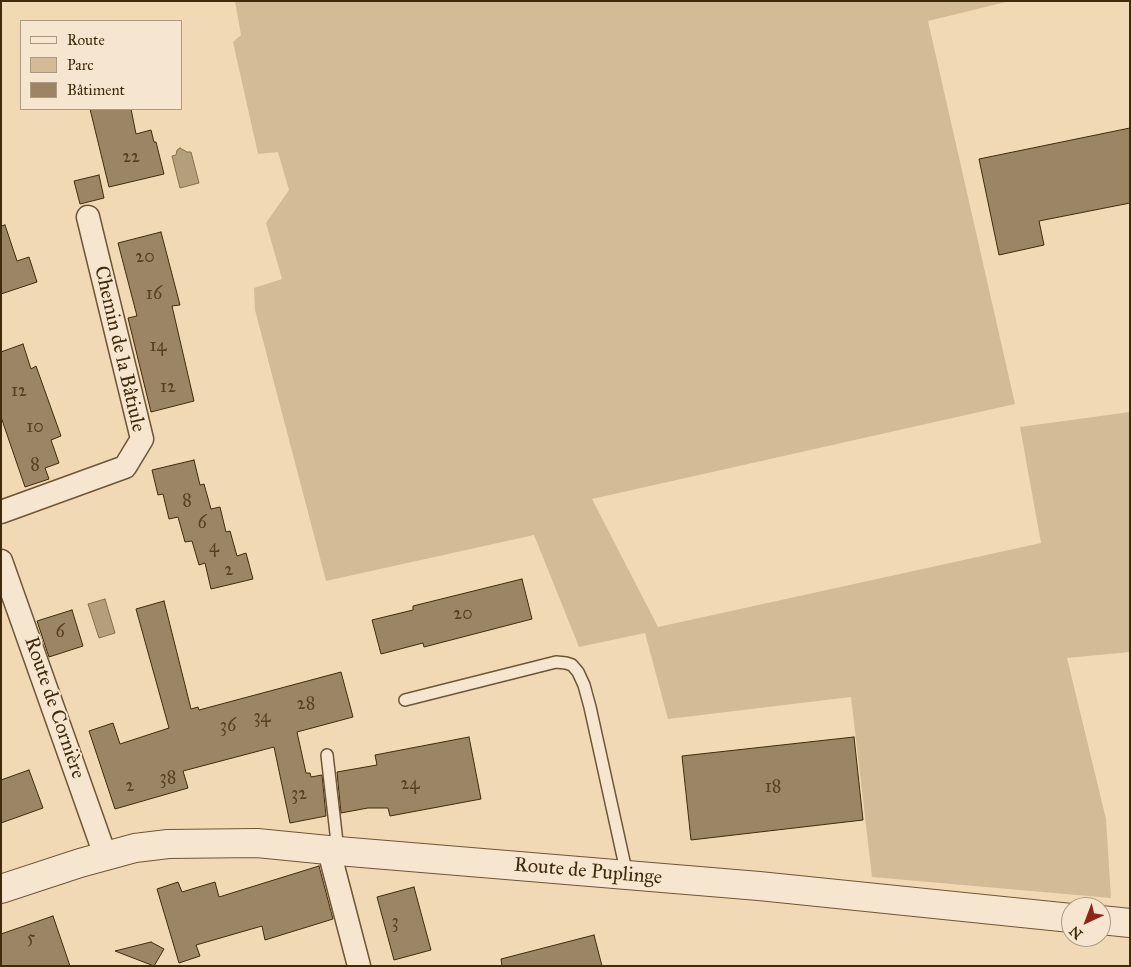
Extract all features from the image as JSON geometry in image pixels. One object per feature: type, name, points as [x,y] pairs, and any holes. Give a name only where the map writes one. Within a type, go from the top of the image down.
[{"type":"street","name":"Chemin de la Bâtiule","points":[[1,512],[125,467],[142,438],[88,217]]},
{"type":"street","name":"Route de Cornière","points":[[1,561],[105,855]]},
{"type":"street","name":"Route de Puplinge","points":[[1,889],[105,855],[135,848],[168,844],[257,843],[905,900],[1061,917]]},
{"type":"street","points":[[334,851],[359,966]]},
{"type":"street","points":[[1111,921],[1130,923]]},
{"type":"lane","points":[[404,700],[556,662],[572,665],[584,684],[627,875]]},
{"type":"lane","points":[[327,755],[334,851]]},
{"type":"green space","points":[[235,1],[1010,1],[928,21],[1015,404],[592,499],[658,627],[1041,543],[1020,427],[1130,412],[1130,652],[1067,658],[1106,819],[1111,897],[872,877],[851,697],[668,719],[645,633],[579,647],[534,535],[326,581],[255,310],[254,288],[282,279],[266,223],[289,190],[278,152],[258,154],[233,42],[241,35]]},
{"type":"shaded area","points":[[180,148],[191,152],[199,183],[180,188],[172,156],[176,155],[177,150]]},
{"type":"shaded area","points":[[105,599],[115,633],[99,638],[88,604]]},
{"type":"building","points":[[90,110],[131,110],[136,134],[151,130],[164,174],[109,187]]},
{"type":"building","points":[[1130,128],[1130,203],[1039,221],[1044,245],[999,255],[979,159]]},
{"type":"building","points":[[99,175],[104,198],[80,204],[74,181]]},
{"type":"building","points":[[5,225],[17,261],[29,257],[37,282],[1,294],[1,226]]},
{"type":"building","points":[[161,232],[180,305],[172,306],[194,401],[151,412],[128,318],[137,316],[118,243]]},
{"type":"building","points":[[23,344],[31,369],[36,366],[61,436],[51,440],[59,463],[45,468],[49,479],[25,487],[1,417],[1,352]]},
{"type":"building","points":[[194,460],[200,485],[204,484],[211,509],[220,507],[226,532],[230,531],[237,556],[246,553],[253,579],[211,589],[205,563],[199,565],[192,541],[185,542],[178,517],[169,519],[163,494],[158,495],[152,470]]},
{"type":"building","points":[[522,579],[532,619],[424,647],[423,643],[381,654],[372,620],[413,610],[413,606]]},
{"type":"building","points":[[164,601],[191,709],[198,707],[199,710],[341,672],[353,717],[297,732],[306,773],[310,773],[311,777],[322,775],[326,816],[290,823],[274,747],[183,771],[188,788],[115,809],[89,731],[113,723],[120,744],[169,728],[136,609]]},
{"type":"building","points":[[72,610],[83,646],[49,657],[37,621]]},
{"type":"building","points":[[469,737],[481,799],[390,816],[388,808],[368,808],[341,813],[337,772],[377,765],[375,755]]},
{"type":"building","points":[[854,737],[863,820],[691,840],[682,756]]},
{"type":"building","points":[[29,770],[43,808],[1,823],[1,780]]},
{"type":"building","points":[[319,866],[333,919],[265,940],[262,926],[196,945],[200,956],[179,963],[157,889],[178,882],[182,892],[215,882],[219,897]]},
{"type":"building","points":[[414,887],[431,950],[394,960],[377,897]]},
{"type":"building","points":[[53,916],[70,966],[1,966],[1,934]]},
{"type":"building","points":[[594,935],[602,966],[502,966],[501,959]]},
{"type":"building","points":[[151,942],[164,949],[154,966],[115,951]]}]
